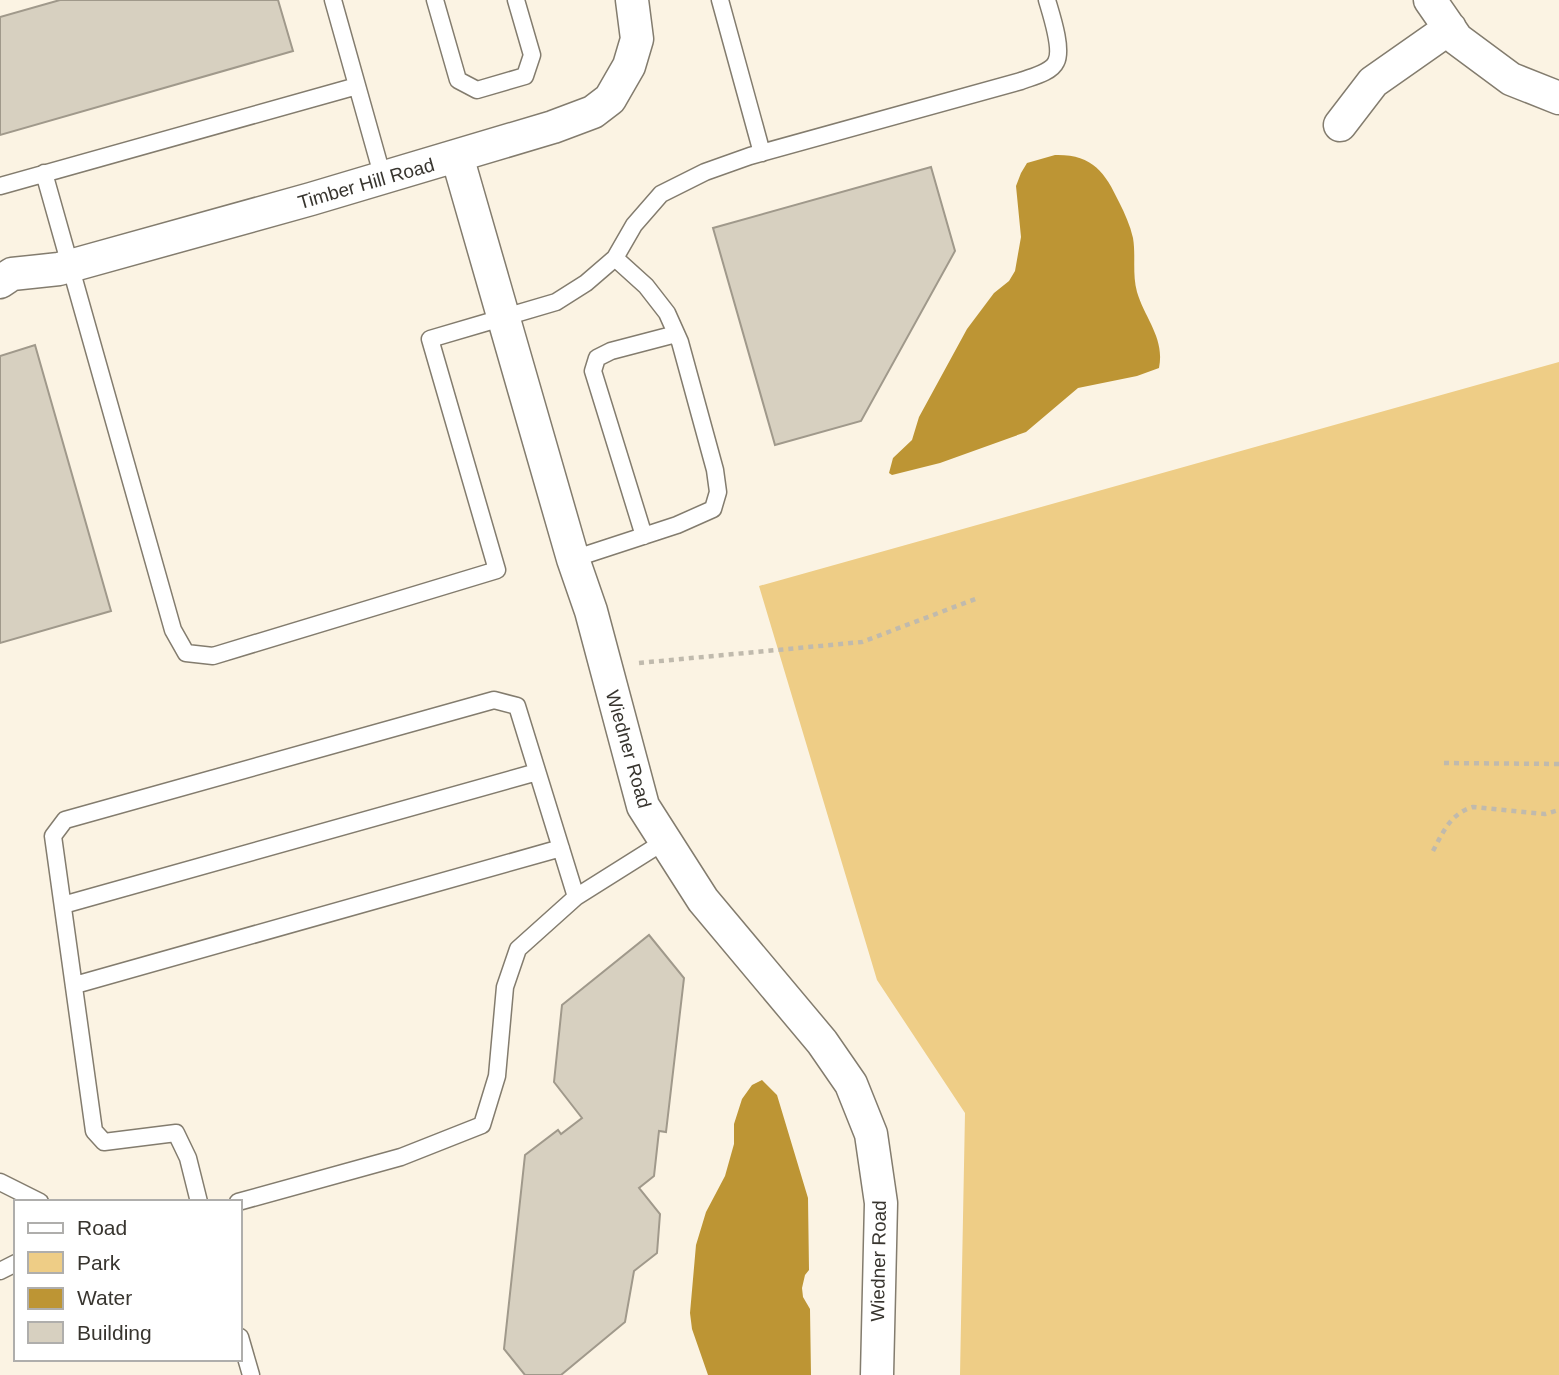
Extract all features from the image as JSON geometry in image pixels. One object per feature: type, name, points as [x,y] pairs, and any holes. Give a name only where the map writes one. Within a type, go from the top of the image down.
[{"type":"street","name":"Timber Hill Road","points":[[4,274],[69,266],[383,178],[593,113],[610,99],[629,66],[637,39],[632,0]]},
{"type":"street","points":[[1430,0],[1457,39],[1511,79],[1559,98]]},
{"type":"street","points":[[1340,125],[1373,82],[1450,28]]},
{"type":"street","name":"Wiedner Road","points":[[457,156],[573,559],[591,611],[643,806],[703,900],[822,1042],[851,1084],[871,1134],[881,1203],[877,1375]]},
{"type":"lane","points":[[332,0],[383,178]]},
{"type":"lane","points":[[435,0],[458,80],[477,90],[525,76],[531,55],[516,0]]},
{"type":"lane","points":[[720,0],[762,153]]},
{"type":"lane","points":[[44,173],[173,630],[186,653],[213,656],[497,570],[430,339],[556,302],[586,283],[615,258],[634,225],[661,194],[705,172],[762,153],[1021,81],[1049,69],[1056,63],[1059,51],[1047,0]]},
{"type":"lane","points":[[0,186],[357,86]]},
{"type":"lane","points":[[573,559],[644,536],[713,509],[718,492],[715,470],[676,334],[667,313],[646,286],[615,258]]},
{"type":"lane","points":[[644,536],[593,371],[597,358],[611,351],[676,334]]},
{"type":"lane","points":[[198,1200],[188,1158],[176,1133],[104,1142],[94,1131],[53,836],[65,820],[494,700],[517,706],[576,897]]},
{"type":"lane","points":[[62,905],[537,772]]},
{"type":"lane","points":[[242,1201],[401,1157],[482,1125],[497,1076],[505,987],[518,948],[576,897],[665,841]]},
{"type":"lane","points":[[75,985],[561,848]]},
{"type":"lane","points":[[0,1182],[36,1200]]},
{"type":"lane","points":[[242,1344],[251,1375]]},
{"type":"path","points":[[639,663],[862,642],[978,598]]},
{"type":"path","points":[[1444,762],[1559,764]]},
{"type":"path","points":[[1433,851],[1449,822],[1462,810],[1473,807],[1545,814],[1559,810]]},
{"type":"green space","points":[[1559,362],[1559,1375],[960,1375],[965,1113],[877,980],[759,586]]},
{"type":"water","points":[[1055,155],[1079,158],[1096,167],[1121,206],[1133,238],[1137,292],[1157,338],[1159,368],[1137,376],[1078,388],[1026,432],[940,463],[892,475],[889,473],[893,458],[912,440],[919,417],[967,329],[994,293],[1009,281],[1015,271],[1021,237],[1016,186],[1021,173],[1027,163]]},
{"type":"water","points":[[762,1080],[777,1095],[808,1198],[809,1270],[802,1288],[803,1297],[810,1309],[811,1375],[708,1375],[692,1329],[690,1313],[696,1245],[706,1212],[725,1176],[734,1144],[734,1124],[742,1099],[752,1085]]},
{"type":"building","points":[[60,0],[278,0],[293,51],[0,135],[0,17]]},
{"type":"building","points":[[931,167],[955,251],[861,421],[775,445],[713,228]]},
{"type":"building","points":[[35,345],[111,611],[0,643],[0,356]]},
{"type":"building","points":[[649,935],[684,978],[666,1132],[659,1131],[654,1176],[639,1188],[660,1214],[657,1253],[634,1271],[625,1322],[561,1375],[525,1375],[504,1349],[525,1155],[558,1130],[561,1134],[582,1118],[554,1082],[562,1005]]}]
